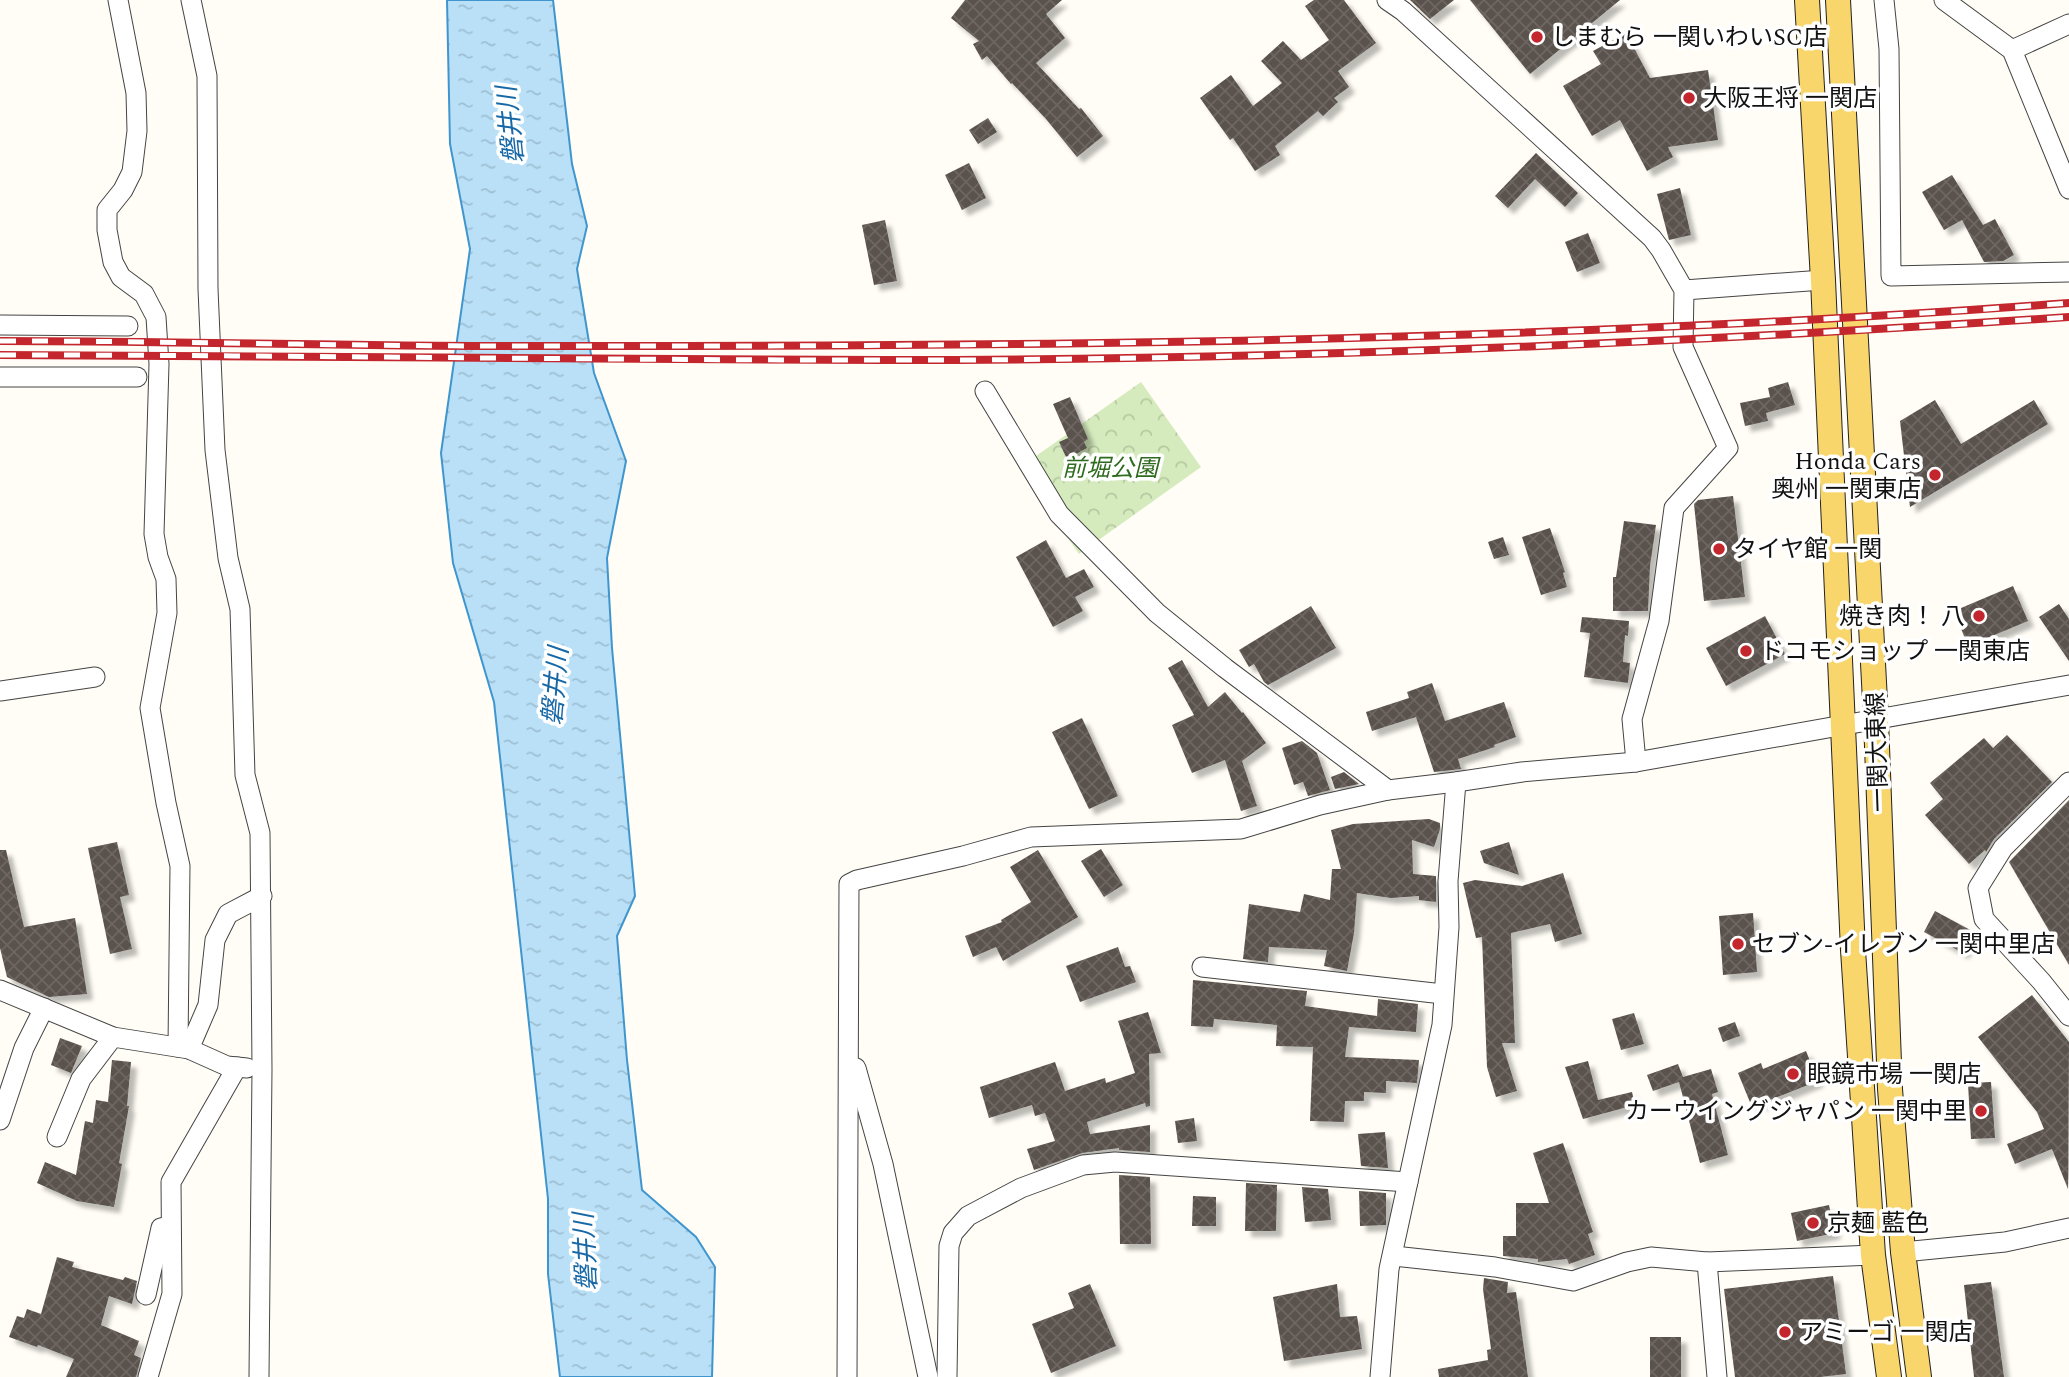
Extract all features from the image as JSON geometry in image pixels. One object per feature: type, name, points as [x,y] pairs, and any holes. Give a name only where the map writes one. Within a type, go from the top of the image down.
[{"type":"main road","name":"一関大東線","points":[[1807,0],[1823,280],[1853,950],[1873,1255],[1889,1377]]},
{"type":"main road","name":"一関大東線","points":[[1838,0],[1877,720],[1890,1089],[1903,1252],[1919,1377]]},
{"type":"street","points":[[118,0],[136,93],[137,131],[132,172],[123,190],[107,210],[107,230],[113,262],[121,278],[144,294],[156,317],[159,365],[154,534],[166,579],[167,612],[150,708],[180,866],[183,1048]]},
{"type":"street","points":[[191,0],[207,76],[208,289],[215,450],[228,558],[240,609],[245,775],[260,833],[262,1069],[259,1377]]},
{"type":"street","points":[[1387,0],[1403,11],[1652,238],[1684,290],[1683,347],[1728,448],[1674,508],[1659,621],[1632,719],[1636,762]]},
{"type":"street","points":[[1884,0],[1889,49],[1891,276],[2069,272]]},
{"type":"street","points":[[1944,0],[2012,50],[2069,189]]},
{"type":"street","points":[[2012,50],[2069,24]]},
{"type":"street","points":[[1684,290],[1823,280]]},
{"type":"street","points":[[0,325],[128,326]]},
{"type":"street","points":[[0,377],[137,377]]},
{"type":"street","points":[[985,391],[1059,514],[1157,613],[1235,676],[1388,789]]},
{"type":"street","points":[[0,691],[95,677]]},
{"type":"street","points":[[846,1377],[849,884],[1031,837],[1241,829],[1320,805],[1388,789],[1522,772],[1636,762],[2069,685]]},
{"type":"street","points":[[1380,1377],[1389,1269],[1394,1256],[1442,1025],[1449,927],[1448,881],[1456,782]]},
{"type":"street","points":[[2069,782],[2003,848],[1978,888],[1984,919],[2069,1016]]},
{"type":"street","points":[[183,1048],[208,1005],[215,940],[228,914],[262,896]]},
{"type":"street","points":[[1202,967],[1443,994]]},
{"type":"street","points":[[0,990],[113,1037],[183,1048],[227,1066],[262,1069]]},
{"type":"street","points":[[0,1120],[24,1048],[44,1008]]},
{"type":"street","points":[[57,1137],[81,1079],[113,1037]]},
{"type":"street","points":[[849,1045],[883,1164],[928,1377]]},
{"type":"street","points":[[148,1377],[172,1294],[171,1182],[237,1067]]},
{"type":"street","points":[[947,1377],[949,1247],[953,1233],[968,1216],[1021,1188],[1083,1165],[1115,1162],[1408,1182]]},
{"type":"street","points":[[146,1294],[161,1228],[171,1224]]},
{"type":"street","points":[[1903,1252],[2005,1242],[2069,1228]]},
{"type":"street","points":[[1394,1256],[1495,1267],[1573,1281],[1651,1257],[1707,1262],[1873,1255]]},
{"type":"street","points":[[1707,1262],[1717,1377]]},
{"type":"green space","name":"前堀公園","points":[[1141,382],[1201,467],[1079,554],[1019,468]]},
{"type":"water","name":"磐井川","points":[[447,0],[553,0],[572,164],[587,226],[577,269],[594,373],[626,461],[607,558],[612,648],[635,896],[617,936],[627,1060],[642,1190],[696,1237],[715,1267],[712,1377],[560,1377],[548,1274],[548,1199],[494,702],[453,563],[441,453],[470,249],[450,144]]},
{"type":"building","points":[[965,0],[1062,0],[1046,14],[1065,38],[1036,63],[1079,109],[1081,108],[1103,136],[1077,157],[1046,119],[987,56],[982,60],[973,44],[979,41],[951,18]]},
{"type":"building","points":[[1314,0],[1344,0],[1376,43],[1338,71],[1349,87],[1334,98],[1338,102],[1323,116],[1318,111],[1275,146],[1280,155],[1255,171],[1233,138],[1230,140],[1200,98],[1231,75],[1253,106],[1282,83],[1261,61],[1283,41],[1301,60],[1329,40],[1305,6]]},
{"type":"building","points":[[1410,0],[1454,0],[1430,19]]},
{"type":"building","name":"しまむら 一関いわいSC店","points":[[1470,0],[1620,0],[1530,74]]},
{"type":"building","points":[[1626,33],[1650,78],[1708,70],[1718,140],[1668,147],[1673,157],[1647,171],[1620,120],[1592,136],[1563,86],[1601,64],[1593,51]]},
{"type":"building","points":[[988,118],[997,132],[978,144],[969,130]]},
{"type":"building","points":[[1536,153],[1578,193],[1565,207],[1535,179],[1508,208],[1495,196]]},
{"type":"building","points":[[969,163],[986,198],[962,210],[945,175]]},
{"type":"building","points":[[1952,175],[1983,225],[1995,219],[2014,255],[2003,261],[1984,262],[1962,220],[1944,230],[1922,192]]},
{"type":"building","points":[[1680,188],[1691,235],[1669,240],[1657,194]]},
{"type":"building","points":[[885,220],[897,281],[874,285],[862,225]]},
{"type":"building","points":[[1588,233],[1600,263],[1577,272],[1565,242]]},
{"type":"building","points":[[1788,382],[1795,405],[1766,413],[1768,421],[1745,426],[1740,403],[1770,397],[1768,388]]},
{"type":"building","points":[[1070,397],[1088,439],[1084,442],[1087,448],[1067,459],[1059,442],[1068,438],[1053,404]]},
{"type":"building","name":"Honda Cars 奥州 一関東店","points":[[1935,400],[1961,444],[2034,400],[2048,424],[1910,507],[1900,421]]},
{"type":"building","name":"タイヤ館 一関","points":[[1733,496],[1745,597],[1704,601],[1694,504],[1698,500]]},
{"type":"building","points":[[1624,521],[1656,525],[1650,566],[1648,611],[1613,611],[1613,577],[1616,577]]},
{"type":"building","points":[[1550,528],[1565,572],[1563,573],[1567,587],[1541,595],[1522,537]]},
{"type":"building","points":[[1503,537],[1509,555],[1494,559],[1488,542]]},
{"type":"building","points":[[1046,540],[1066,578],[1084,569],[1094,587],[1075,597],[1083,611],[1053,627],[1016,557]]},
{"type":"building","points":[[2013,586],[2028,621],[1968,646],[1954,611]]},
{"type":"building","points":[[2059,604],[2069,619],[2069,661],[2039,617]]},
{"type":"building","points":[[1311,606],[1336,648],[1268,685],[1254,664],[1249,667],[1239,650]]},
{"type":"building","name":"ドコモショップ 一関東店","points":[[1765,616],[1785,654],[1726,686],[1706,648]]},
{"type":"building","points":[[1582,617],[1629,621],[1623,662],[1630,663],[1628,683],[1584,677],[1590,633],[1580,632]]},
{"type":"building","points":[[1182,660],[1208,707],[1225,692],[1266,743],[1242,761],[1257,806],[1241,811],[1225,760],[1192,773],[1172,725],[1194,715],[1168,668]]},
{"type":"building","points":[[1432,683],[1445,721],[1504,702],[1516,737],[1458,759],[1461,769],[1434,772],[1416,717],[1372,731],[1366,712],[1409,698],[1407,692]]},
{"type":"building","points":[[1082,718],[1118,796],[1089,809],[1052,732]]},
{"type":"building","points":[[2007,735],[2052,782],[1994,839],[1986,852],[1985,850],[1969,864],[1925,815],[1943,799],[1930,783],[1984,738],[1993,748]]},
{"type":"building","points":[[1302,741],[1317,753],[1330,790],[1308,796],[1303,782],[1294,785],[1282,748]]},
{"type":"building","points":[[1344,772],[1359,784],[1335,789],[1331,777]]},
{"type":"building","points":[[2069,800],[2069,965],[2009,862]]},
{"type":"building","points":[[1429,819],[1440,823],[1440,829],[1434,847],[1412,840],[1413,874],[1436,876],[1436,902],[1419,900],[1419,896],[1391,898],[1357,893],[1354,933],[1347,971],[1324,966],[1327,950],[1269,947],[1268,962],[1243,959],[1249,904],[1300,912],[1304,894],[1330,900],[1332,869],[1341,869],[1331,830],[1353,824]]},
{"type":"building","points":[[117,842],[129,895],[120,897],[132,949],[110,954],[88,848]]},
{"type":"building","points":[[1509,842],[1519,875],[1484,863],[1480,851]]},
{"type":"building","points":[[1101,849],[1123,885],[1104,897],[1081,861]]},
{"type":"building","points":[[0,850],[6,850],[24,927],[75,918],[87,994],[49,997],[7,977],[0,948]]},
{"type":"building","points":[[1038,850],[1078,917],[1003,961],[996,947],[973,957],[965,936],[1002,922],[1001,920],[1031,902],[1010,867]]},
{"type":"building","points":[[1563,873],[1582,934],[1555,942],[1550,924],[1511,933],[1515,1043],[1502,1043],[1517,1091],[1496,1097],[1487,1067],[1482,937],[1476,938],[1463,883],[1475,880],[1522,886]]},
{"type":"building","points":[[1935,911],[1974,932],[1963,953],[1924,932]]},
{"type":"building","name":"セブン-イレブン 一関中里店","points":[[1753,913],[1757,972],[1723,975],[1719,916]]},
{"type":"building","points":[[1118,947],[1125,967],[1130,966],[1136,982],[1080,1002],[1066,966]]},
{"type":"building","points":[[1193,980],[1307,991],[1305,1006],[1377,1016],[1378,999],[1418,1004],[1416,1032],[1349,1027],[1345,1057],[1419,1060],[1417,1083],[1386,1081],[1386,1093],[1364,1092],[1364,1101],[1345,1101],[1344,1122],[1310,1121],[1313,1047],[1276,1046],[1277,1025],[1214,1019],[1213,1027],[1191,1026]]},
{"type":"building","points":[[2032,995],[2069,1042],[2068,1189],[2052,1149],[2015,1164],[2007,1144],[2044,1129],[2037,1112],[1978,1037]]},
{"type":"building","points":[[1148,1012],[1161,1053],[1149,1054],[1150,1106],[1146,1107],[1145,1103],[1087,1122],[1090,1134],[1150,1125],[1150,1152],[1119,1148],[1082,1153],[1034,1170],[1027,1149],[1055,1141],[1045,1113],[1035,1116],[1032,1105],[989,1118],[980,1087],[1055,1062],[1065,1091],[1105,1078],[1106,1083],[1135,1073],[1118,1021]]},
{"type":"building","points":[[1634,1013],[1644,1044],[1621,1050],[1612,1019]]},
{"type":"building","points":[[1735,1022],[1740,1036],[1723,1042],[1718,1028]]},
{"type":"building","points":[[60,1038],[82,1046],[71,1073],[51,1065]]},
{"type":"building","points":[[1806,1051],[1818,1081],[1752,1107],[1738,1073],[1761,1063],[1763,1069]]},
{"type":"building","points":[[112,1060],[131,1062],[129,1106],[114,1207],[77,1201],[37,1183],[45,1162],[76,1175],[85,1121],[93,1123],[96,1100],[108,1102]]},
{"type":"building","points":[[1588,1061],[1598,1100],[1632,1092],[1635,1105],[1583,1119],[1565,1067]]},
{"type":"building","points":[[1678,1064],[1683,1077],[1711,1069],[1718,1092],[1712,1094],[1728,1155],[1700,1163],[1679,1082],[1653,1091],[1647,1075]]},
{"type":"building","name":"カーウイングジャパン 一関中里","points":[[1991,1082],[1995,1138],[1971,1139],[1968,1083]]},
{"type":"building","points":[[1194,1118],[1197,1141],[1178,1143],[1175,1121]]},
{"type":"building","points":[[1385,1132],[1388,1168],[1361,1166],[1358,1134]]},
{"type":"building","points":[[1563,1143],[1593,1232],[1588,1234],[1595,1255],[1569,1264],[1567,1259],[1538,1262],[1538,1259],[1503,1256],[1503,1236],[1516,1236],[1516,1203],[1549,1203],[1533,1153]]},
{"type":"building","points":[[1119,1175],[1150,1177],[1151,1244],[1120,1244]]},
{"type":"building","points":[[1246,1183],[1277,1185],[1276,1231],[1245,1231]]},
{"type":"building","points":[[1302,1187],[1328,1189],[1331,1220],[1305,1222]]},
{"type":"building","points":[[1359,1191],[1386,1193],[1386,1225],[1360,1226]]},
{"type":"building","points":[[1193,1196],[1216,1197],[1216,1226],[1192,1226]]},
{"type":"building","points":[[1829,1205],[1835,1233],[1797,1241],[1791,1213]]},
{"type":"building","points":[[57,1257],[74,1262],[72,1267],[137,1281],[132,1304],[109,1296],[101,1325],[139,1341],[134,1355],[141,1358],[136,1377],[66,1377],[74,1359],[9,1337],[17,1316],[24,1318],[27,1309],[41,1314]]},
{"type":"building","name":"アミーゴ 一関店","points":[[1833,1276],[1846,1374],[1820,1377],[1735,1377],[1724,1289]]},
{"type":"building","points":[[1484,1278],[1508,1282],[1507,1293],[1516,1292],[1528,1377],[1439,1377],[1438,1369],[1488,1360],[1487,1350],[1491,1349]]},
{"type":"building","points":[[1991,1282],[2004,1377],[1974,1377],[1964,1285]]},
{"type":"building","points":[[1090,1284],[1116,1346],[1051,1373],[1032,1324],[1074,1308],[1068,1293]]},
{"type":"building","points":[[1337,1284],[1340,1317],[1357,1316],[1362,1349],[1284,1361],[1273,1297]]},
{"type":"building","points":[[1650,1337],[1681,1337],[1681,1377],[1650,1377]]},
{"type":"railway","points":[[0,341],[510,346],[1290,340],[1680,326],[2069,303]]},
{"type":"railway","points":[[0,355],[1096,359],[1513,347],[2069,317]]},
{"type":"place","name":"しまむら 一関いわいSC店","points":[[1537,37]]},
{"type":"place","name":"大阪王将 一関店","points":[[1689,98]]},
{"type":"place","name":"Honda Cars 奥州 一関東店","points":[[1935,475]]},
{"type":"place","name":"タイヤ館 一関","points":[[1719,549]]},
{"type":"place","name":"焼き肉！ 八","points":[[1979,616]]},
{"type":"place","name":"ドコモショップ 一関東店","points":[[1746,651]]},
{"type":"place","name":"セブン-イレブン 一関中里店","points":[[1738,944]]},
{"type":"place","name":"眼鏡市場 一関店","points":[[1793,1074]]},
{"type":"place","name":"カーウイングジャパン 一関中里","points":[[1981,1111]]},
{"type":"place","name":"京麺 藍色","points":[[1813,1223]]},
{"type":"place","name":"アミーゴ 一関店","points":[[1785,1332]]}]
